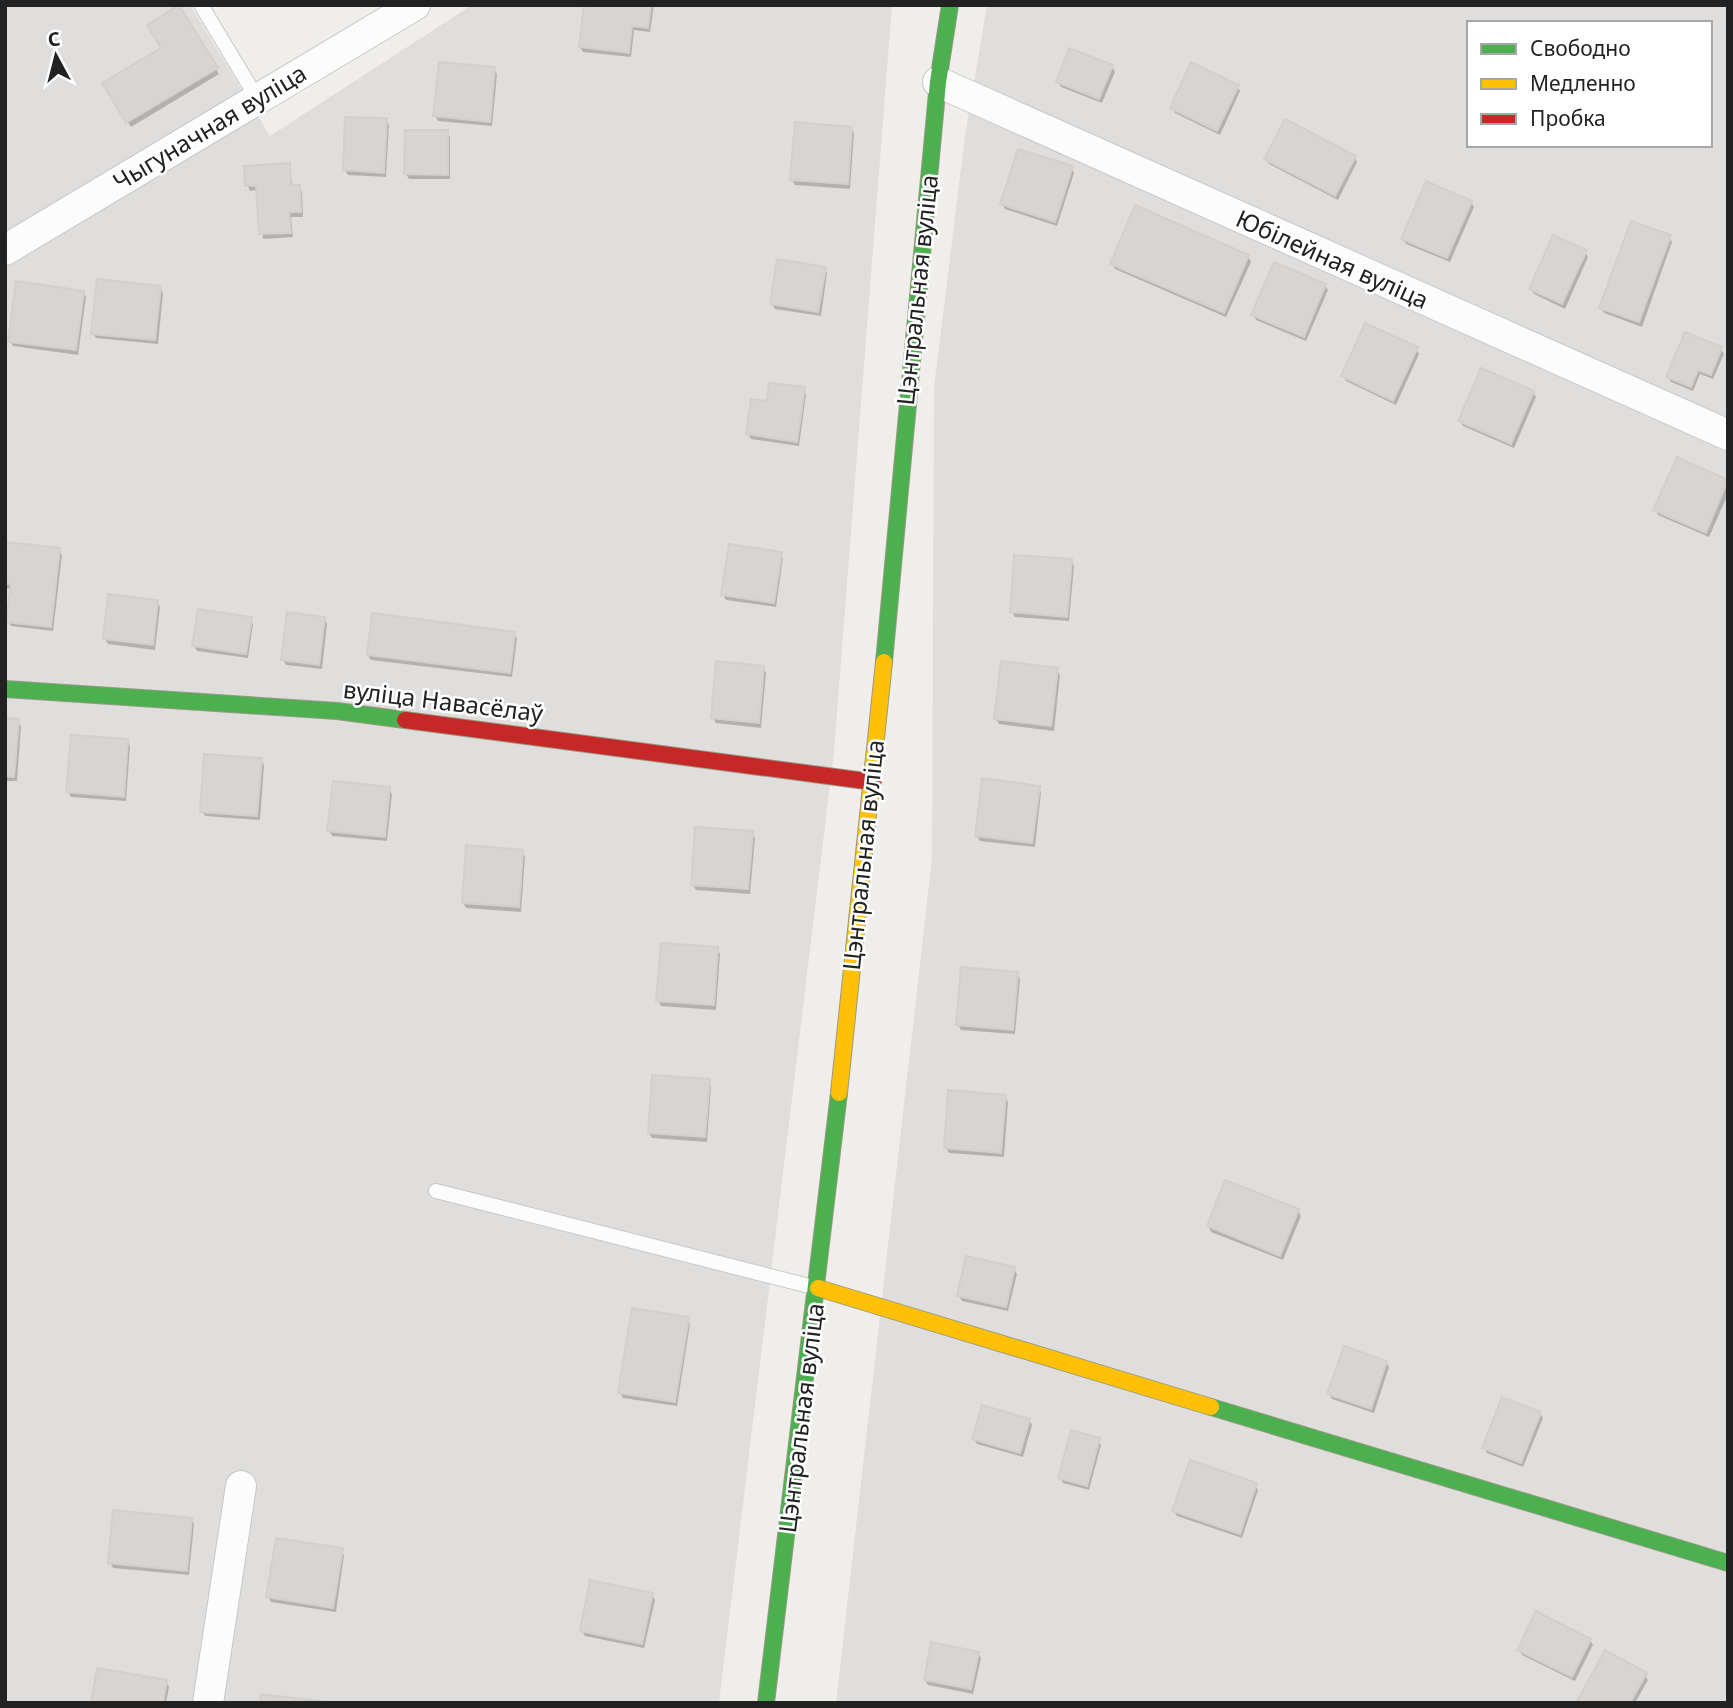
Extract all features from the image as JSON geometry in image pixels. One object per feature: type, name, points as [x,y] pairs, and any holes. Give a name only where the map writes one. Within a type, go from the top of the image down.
[{"type":"street","name":"Чыгуначная вуліца","points":[[5,250],[415,5]]},
{"type":"street","name":"Цэнтральная вуліца","points":[[766,1703],[818,1288],[873,782],[938,82],[950,5]]},
{"type":"street","name":"Юбілейная вуліца","points":[[938,82],[1728,435]]},
{"type":"street","name":"вуліца Навасёлаў","points":[[5,689],[337,711],[873,782]]},
{"type":"street","points":[[818,1288],[1728,1563]]},
{"type":"street","points":[[208,1703],[241,1486]]},
{"type":"lane","points":[[201,5],[258,100]]},
{"type":"lane","points":[[436,1191],[818,1288]]},
{"type":"shaded area","points":[[5,5],[190,5],[270,136],[472,5],[892,5],[834,751],[719,1703],[5,1703]]},
{"type":"shaded area","points":[[987,5],[1728,5],[1728,1703],[836,1703],[932,858],[934,387],[965,136]]},
{"type":"building","points":[[179,5],[218,68],[126,123],[102,83],[161,48],[147,25]]},
{"type":"building","points":[[584,5],[651,5],[648,28],[632,26],[629,53],[579,47]]},
{"type":"building","points":[[1069,48],[1113,65],[1099,99],[1056,82]]},
{"type":"building","points":[[439,62],[495,67],[490,122],[433,116]]},
{"type":"building","points":[[1191,62],[1239,85],[1217,131],[1170,108]]},
{"type":"building","points":[[345,117],[387,118],[384,173],[343,170]]},
{"type":"building","points":[[1285,119],[1356,156],[1335,196],[1264,159]]},
{"type":"building","points":[[795,122],[852,127],[848,184],[790,180]]},
{"type":"building","points":[[405,130],[448,130],[448,175],[404,174]]},
{"type":"building","points":[[1018,149],[1073,166],[1055,222],[1000,204]]},
{"type":"building","points":[[290,163],[291,185],[300,185],[301,212],[289,212],[291,233],[259,234],[256,186],[245,186],[244,166]]},
{"type":"building","points":[[1426,181],[1472,201],[1447,258],[1401,239]]},
{"type":"building","points":[[1135,205],[1249,255],[1224,313],[1110,264]]},
{"type":"building","points":[[1631,221],[1671,235],[1639,322],[1599,308]]},
{"type":"building","points":[[1553,235],[1587,250],[1562,304],[1529,289]]},
{"type":"building","points":[[777,259],[826,267],[818,312],[770,304]]},
{"type":"building","points":[[1274,262],[1326,284],[1304,337],[1251,315]]},
{"type":"building","points":[[97,279],[161,286],[155,340],[91,334]]},
{"type":"building","points":[[16,281],[84,291],[76,350],[8,342]]},
{"type":"building","points":[[1365,323],[1418,347],[1393,401],[1341,376]]},
{"type":"building","points":[[1685,332],[1722,347],[1711,375],[1698,370],[1691,387],[1666,377]]},
{"type":"building","points":[[1481,368],[1534,391],[1511,444],[1458,421]]},
{"type":"building","points":[[769,383],[805,387],[797,442],[746,434],[751,399],[767,401]]},
{"type":"building","points":[[1677,457],[1728,480],[1706,533],[1653,510]]},
{"type":"building","points":[[5,542],[60,548],[51,627],[6,622],[11,584],[5,584]]},
{"type":"building","points":[[729,544],[782,552],[774,603],[721,595]]},
{"type":"building","points":[[1014,555],[1072,559],[1067,617],[1010,612]]},
{"type":"building","points":[[108,594],[158,600],[153,645],[103,639]]},
{"type":"building","points":[[198,609],[252,617],[246,654],[192,646]]},
{"type":"building","points":[[287,612],[325,617],[319,665],[281,660]]},
{"type":"building","points":[[372,613],[515,632],[510,673],[367,655]]},
{"type":"building","points":[[716,661],[764,666],[759,723],[711,718]]},
{"type":"building","points":[[1001,661],[1058,668],[1051,726],[994,719]]},
{"type":"building","points":[[5,718],[19,719],[14,777],[5,776]]},
{"type":"building","points":[[71,735],[128,739],[124,797],[66,792]]},
{"type":"building","points":[[204,754],[262,758],[257,816],[200,812]]},
{"type":"building","points":[[982,778],[1040,786],[1032,843],[975,836]]},
{"type":"building","points":[[333,781],[390,787],[385,837],[327,831]]},
{"type":"building","points":[[695,827],[753,831],[748,889],[691,885]]},
{"type":"building","points":[[466,845],[523,850],[519,907],[462,903]]},
{"type":"building","points":[[661,943],[718,947],[714,1005],[656,1001]]},
{"type":"building","points":[[961,967],[1018,972],[1013,1030],[956,1025]]},
{"type":"building","points":[[652,1075],[710,1079],[705,1137],[648,1133]]},
{"type":"building","points":[[948,1090],[1006,1095],[1001,1153],[944,1148]]},
{"type":"building","points":[[1225,1180],[1299,1209],[1280,1256],[1207,1226]]},
{"type":"building","points":[[966,1256],[1015,1267],[1006,1307],[957,1296]]},
{"type":"building","points":[[632,1308],[689,1317],[675,1402],[618,1393]]},
{"type":"building","points":[[1344,1346],[1387,1361],[1371,1409],[1327,1394]]},
{"type":"building","points":[[1502,1397],[1541,1412],[1521,1463],[1482,1448]]},
{"type":"building","points":[[982,1405],[1030,1419],[1020,1453],[972,1439]]},
{"type":"building","points":[[1071,1430],[1100,1438],[1087,1486],[1058,1478]]},
{"type":"building","points":[[1190,1460],[1257,1483],[1240,1534],[1172,1511]]},
{"type":"building","points":[[113,1510],[192,1518],[187,1571],[108,1563]]},
{"type":"building","points":[[276,1538],[343,1548],[333,1608],[266,1597]]},
{"type":"building","points":[[590,1580],[653,1593],[642,1644],[580,1631]]},
{"type":"building","points":[[1536,1611],[1591,1639],[1572,1677],[1517,1650]]},
{"type":"building","points":[[931,1642],[979,1652],[971,1689],[924,1680]]},
{"type":"building","points":[[1605,1650],[1647,1673],[1630,1703],[1576,1703]]},
{"type":"building","points":[[97,1668],[167,1680],[163,1703],[91,1703]]},
{"type":"building","points":[[261,1694],[338,1703],[260,1703]]},
{"type":"traffic: fast","points":[[884,662],[938,82],[950,5]]},
{"type":"traffic: fast","points":[[5,689],[337,711],[405,720]]},
{"type":"traffic: fast","points":[[766,1703],[839,1093]]},
{"type":"traffic: fast","points":[[1211,1407],[1728,1563]]},
{"type":"traffic: slow","points":[[839,1093],[884,662]]},
{"type":"traffic: slow","points":[[818,1288],[1211,1407]]},
{"type":"traffic: jam","points":[[405,720],[873,782]]}]
